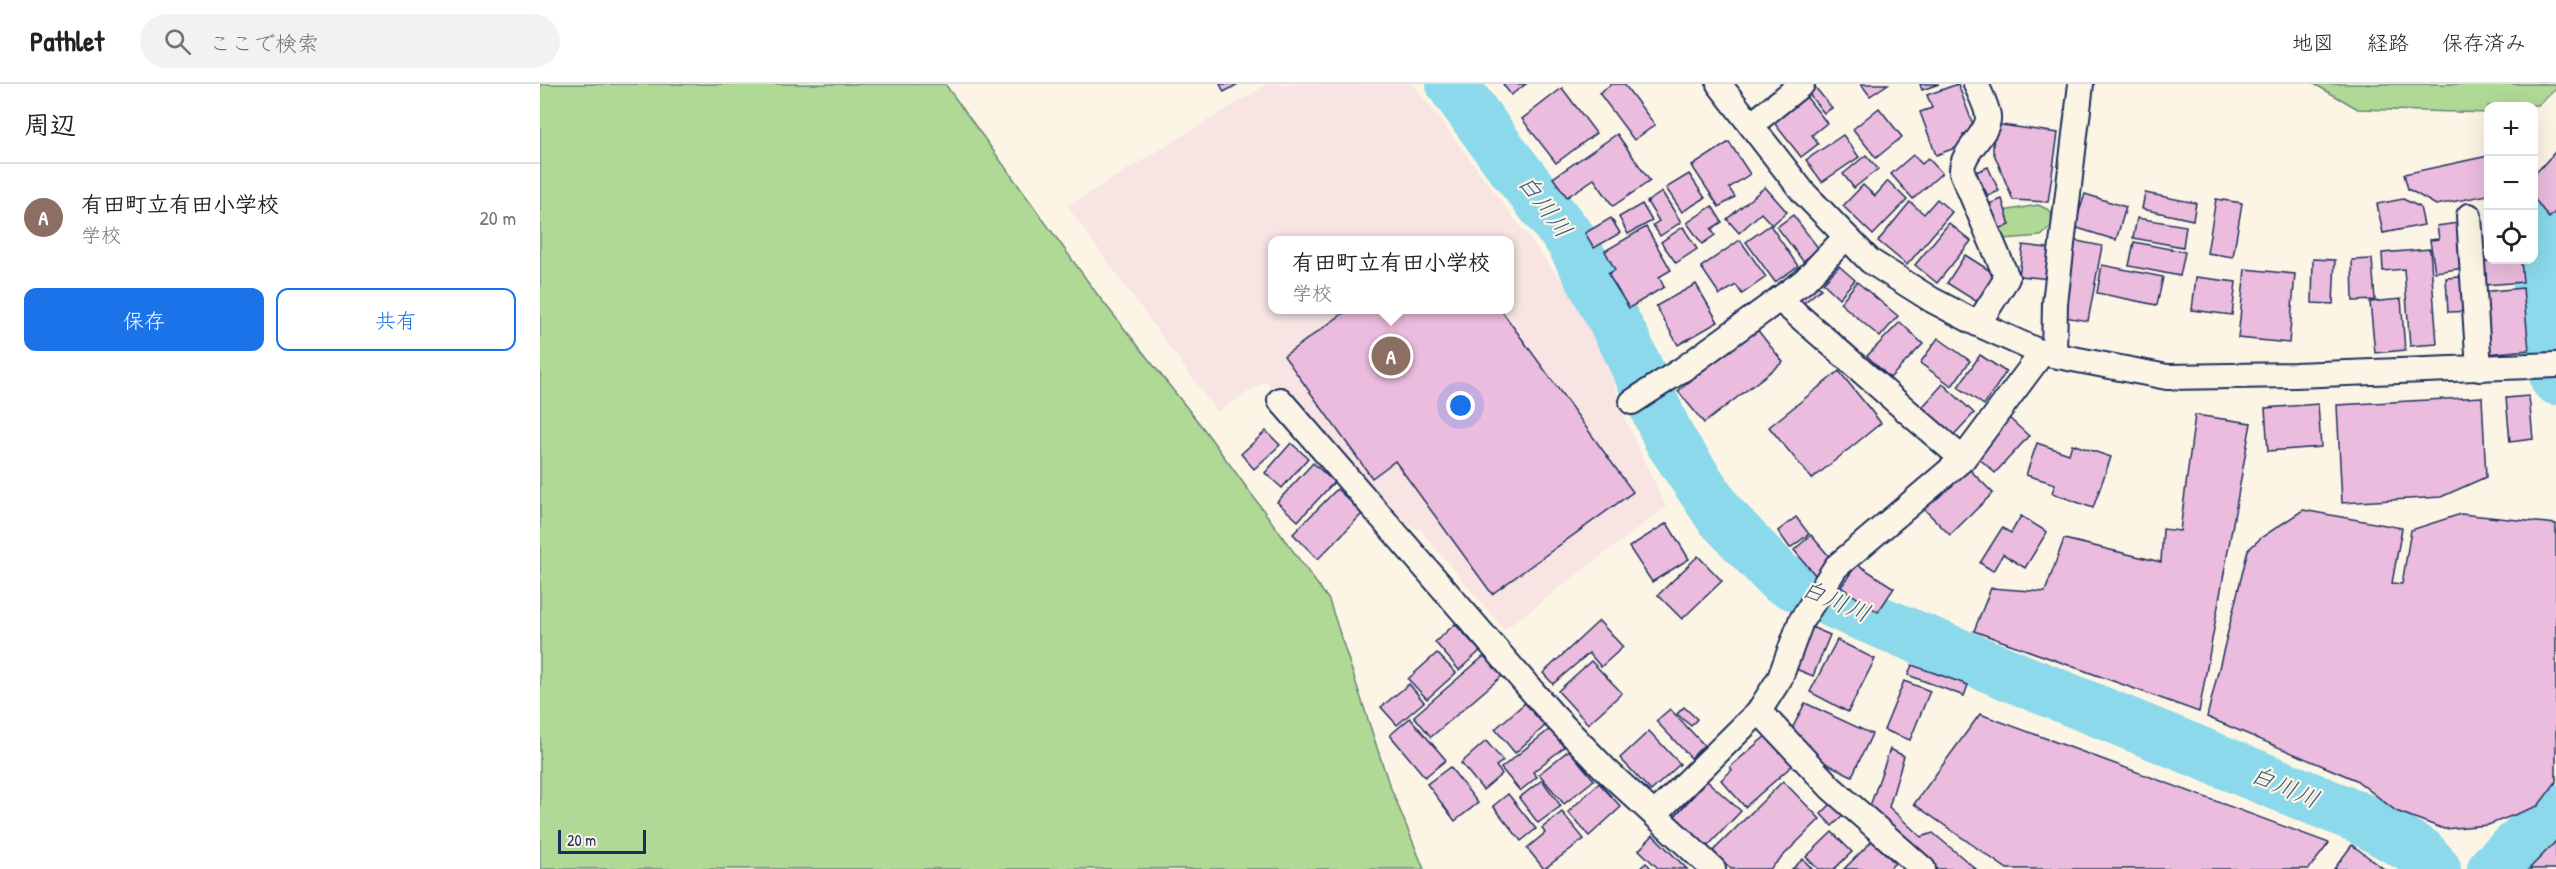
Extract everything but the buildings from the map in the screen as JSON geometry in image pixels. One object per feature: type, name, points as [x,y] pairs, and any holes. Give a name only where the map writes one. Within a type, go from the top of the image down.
[{"type":"street","points":[[1719,84],[1803,192],[1870,261],[1932,300],[1978,324],[2048,354],[2167,377],[2295,375],[2556,365]]},
{"type":"street","points":[[1751,125],[1802,84]]},
{"type":"street","points":[[1976,84],[1988,117],[1986,126],[1962,162],[1962,172],[2007,278],[1978,324]]},
{"type":"street","points":[[1655,814],[1759,711],[1780,678],[1801,621],[1836,567],[1964,459],[2048,354],[2082,84]]},
{"type":"street","points":[[2469,216],[2479,369]]},
{"type":"street","points":[[1632,402],[1683,369],[1804,281],[1846,237]]},
{"type":"street","points":[[1779,299],[1964,459]]},
{"type":"street","points":[[1280,400],[1552,714],[1606,770],[1713,869]]},
{"type":"street","points":[[1759,711],[1832,788],[1923,869]]},
{"type":"shaded area","points":[[1268,84],[1413,84],[1600,332],[1623,415],[1666,507],[1504,630],[1421,530],[1375,509],[1266,381],[1217,412],[1067,206]]},
{"type":"green space","points":[[540,84],[945,84],[1097,294],[1203,428],[1329,600],[1388,781],[1424,869],[540,869]]},
{"type":"green space","points":[[2314,84],[2556,84],[2556,89],[2538,105],[2538,102],[2484,102],[2484,113],[2358,109]]},
{"type":"green space","points":[[2038,205],[2051,211],[2052,226],[2041,236],[1992,240],[2003,211]]},
{"type":"waterway","name":"白川川","points":[[1452,84],[1509,162],[1571,240],[1626,344],[1670,440],[1720,515],[1780,578],[1855,612],[2360,818],[2421,853],[2435,869]]},
{"type":"waterway","points":[[2538,241],[2556,199]]},
{"type":"waterway","points":[[2535,264],[2556,379]]},
{"type":"waterway","points":[[2493,869],[2556,810]]},
{"type":"place","name":"有田町立有田小学校","points":[[1391,356]]}]
